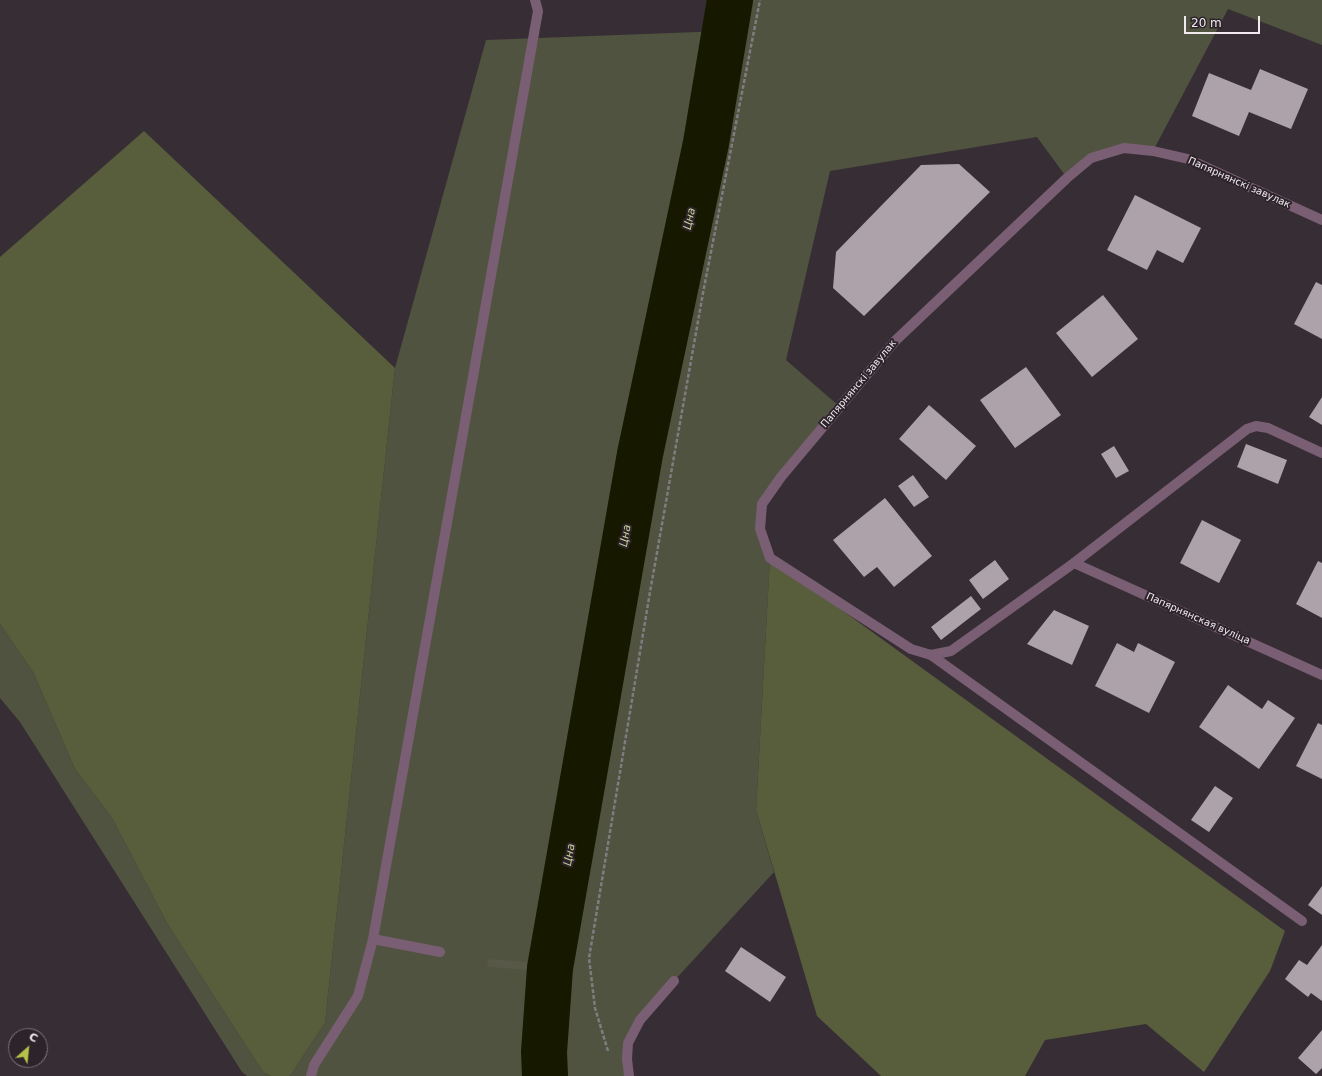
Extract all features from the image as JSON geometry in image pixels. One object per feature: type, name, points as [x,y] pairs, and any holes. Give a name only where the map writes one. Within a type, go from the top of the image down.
[{"type":"street","points":[[312,1076],[314,1065],[358,996],[372,939],[538,11],[536,0]]},
{"type":"street","name":"Папярнянскі завулак","points":[[1322,220],[1188,159],[1153,151],[1124,148],[1091,158],[1067,178],[895,341],[781,477],[762,504],[760,530],[770,558],[911,649],[932,655],[951,651],[1074,563],[1247,429],[1256,426],[1268,428],[1322,453]]},
{"type":"street","name":"Папярнянская вуліца","points":[[1074,563],[1322,675]]},
{"type":"street","points":[[932,655],[1302,921]]},
{"type":"street","points":[[372,939],[440,952]]},
{"type":"street","points":[[630,1076],[626,1059],[628,1043],[640,1020],[674,981]]},
{"type":"path","points":[[609,1053],[595,1008],[589,958],[650,592],[703,293],[760,0]]},
{"type":"green space","points":[[729,0],[1322,0],[1322,45],[1228,9],[1153,151],[1124,148],[1091,158],[1067,178],[1037,137],[830,171],[786,360],[840,407],[762,504],[760,529],[770,558],[756,810],[774,872],[674,981],[628,1043],[629,1076],[289,1076],[292,1074],[325,1023],[395,368],[486,40],[724,31]]},
{"type":"green space","points":[[144,131],[395,368],[325,1023],[292,1074],[289,1076],[271,1076],[263,1072],[168,925],[112,818],[75,769],[33,672],[0,624],[0,257]]},
{"type":"green space","points":[[770,558],[1285,931],[1270,971],[1204,1072],[1146,1024],[1045,1040],[1025,1076],[881,1076],[817,1016],[756,810]]},
{"type":"green space","points":[[0,624],[33,672],[75,769],[112,818],[168,925],[263,1072],[271,1076],[247,1076],[242,1072],[20,722],[0,698]]},
{"type":"building","points":[[1260,69],[1308,89],[1291,129],[1249,112],[1239,136],[1192,116],[1209,73],[1251,90]]},
{"type":"building","points":[[959,164],[990,192],[864,316],[833,288],[836,252],[921,165]]},
{"type":"building","points":[[1135,195],[1201,228],[1183,263],[1157,250],[1147,270],[1107,250]]},
{"type":"building","points":[[1316,282],[1322,285],[1322,339],[1294,324]]},
{"type":"building","points":[[1103,295],[1138,339],[1092,377],[1056,333]]},
{"type":"building","points":[[1026,367],[1061,415],[1015,448],[980,400]]},
{"type":"building","points":[[1322,397],[1322,425],[1309,417]]},
{"type":"building","points":[[929,405],[976,446],[946,480],[899,439]]},
{"type":"building","points":[[1246,444],[1287,460],[1278,484],[1237,467]]},
{"type":"building","points":[[1114,446],[1129,471],[1116,478],[1101,454]]},
{"type":"building","points":[[913,475],[929,497],[914,507],[898,486]]},
{"type":"building","points":[[885,498],[932,556],[894,587],[877,567],[864,577],[833,540]]},
{"type":"building","points":[[1202,520],[1241,540],[1219,583],[1180,563]]},
{"type":"building","points":[[995,560],[1009,579],[983,599],[969,580]]},
{"type":"building","points":[[1318,561],[1322,563],[1322,618],[1296,604]]},
{"type":"building","points":[[971,596],[981,609],[941,640],[931,627]]},
{"type":"building","points":[[1054,610],[1089,626],[1072,665],[1027,644]]},
{"type":"building","points":[[1117,643],[1134,652],[1138,643],[1175,662],[1149,713],[1095,686]]},
{"type":"building","points":[[1228,685],[1262,709],[1268,700],[1295,718],[1259,769],[1199,727]]},
{"type":"building","points":[[1318,723],[1322,725],[1322,779],[1296,766]]},
{"type":"building","points":[[1215,786],[1233,798],[1209,832],[1191,820]]},
{"type":"building","points":[[1322,886],[1322,915],[1308,905]]},
{"type":"building","points":[[1322,945],[1322,1001],[1311,993],[1308,997],[1285,979],[1299,960],[1307,965]]},
{"type":"building","points":[[741,947],[786,977],[770,1002],[725,971]]},
{"type":"building","points":[[1322,1030],[1322,1068],[1316,1074],[1298,1058]]},
{"type":"waterway","name":"Цна","points":[[545,1076],[544,1052],[550,968],[640,454],[706,143],[730,0]]},
{"type":"waterway","points":[[491,963],[550,968]]}]
